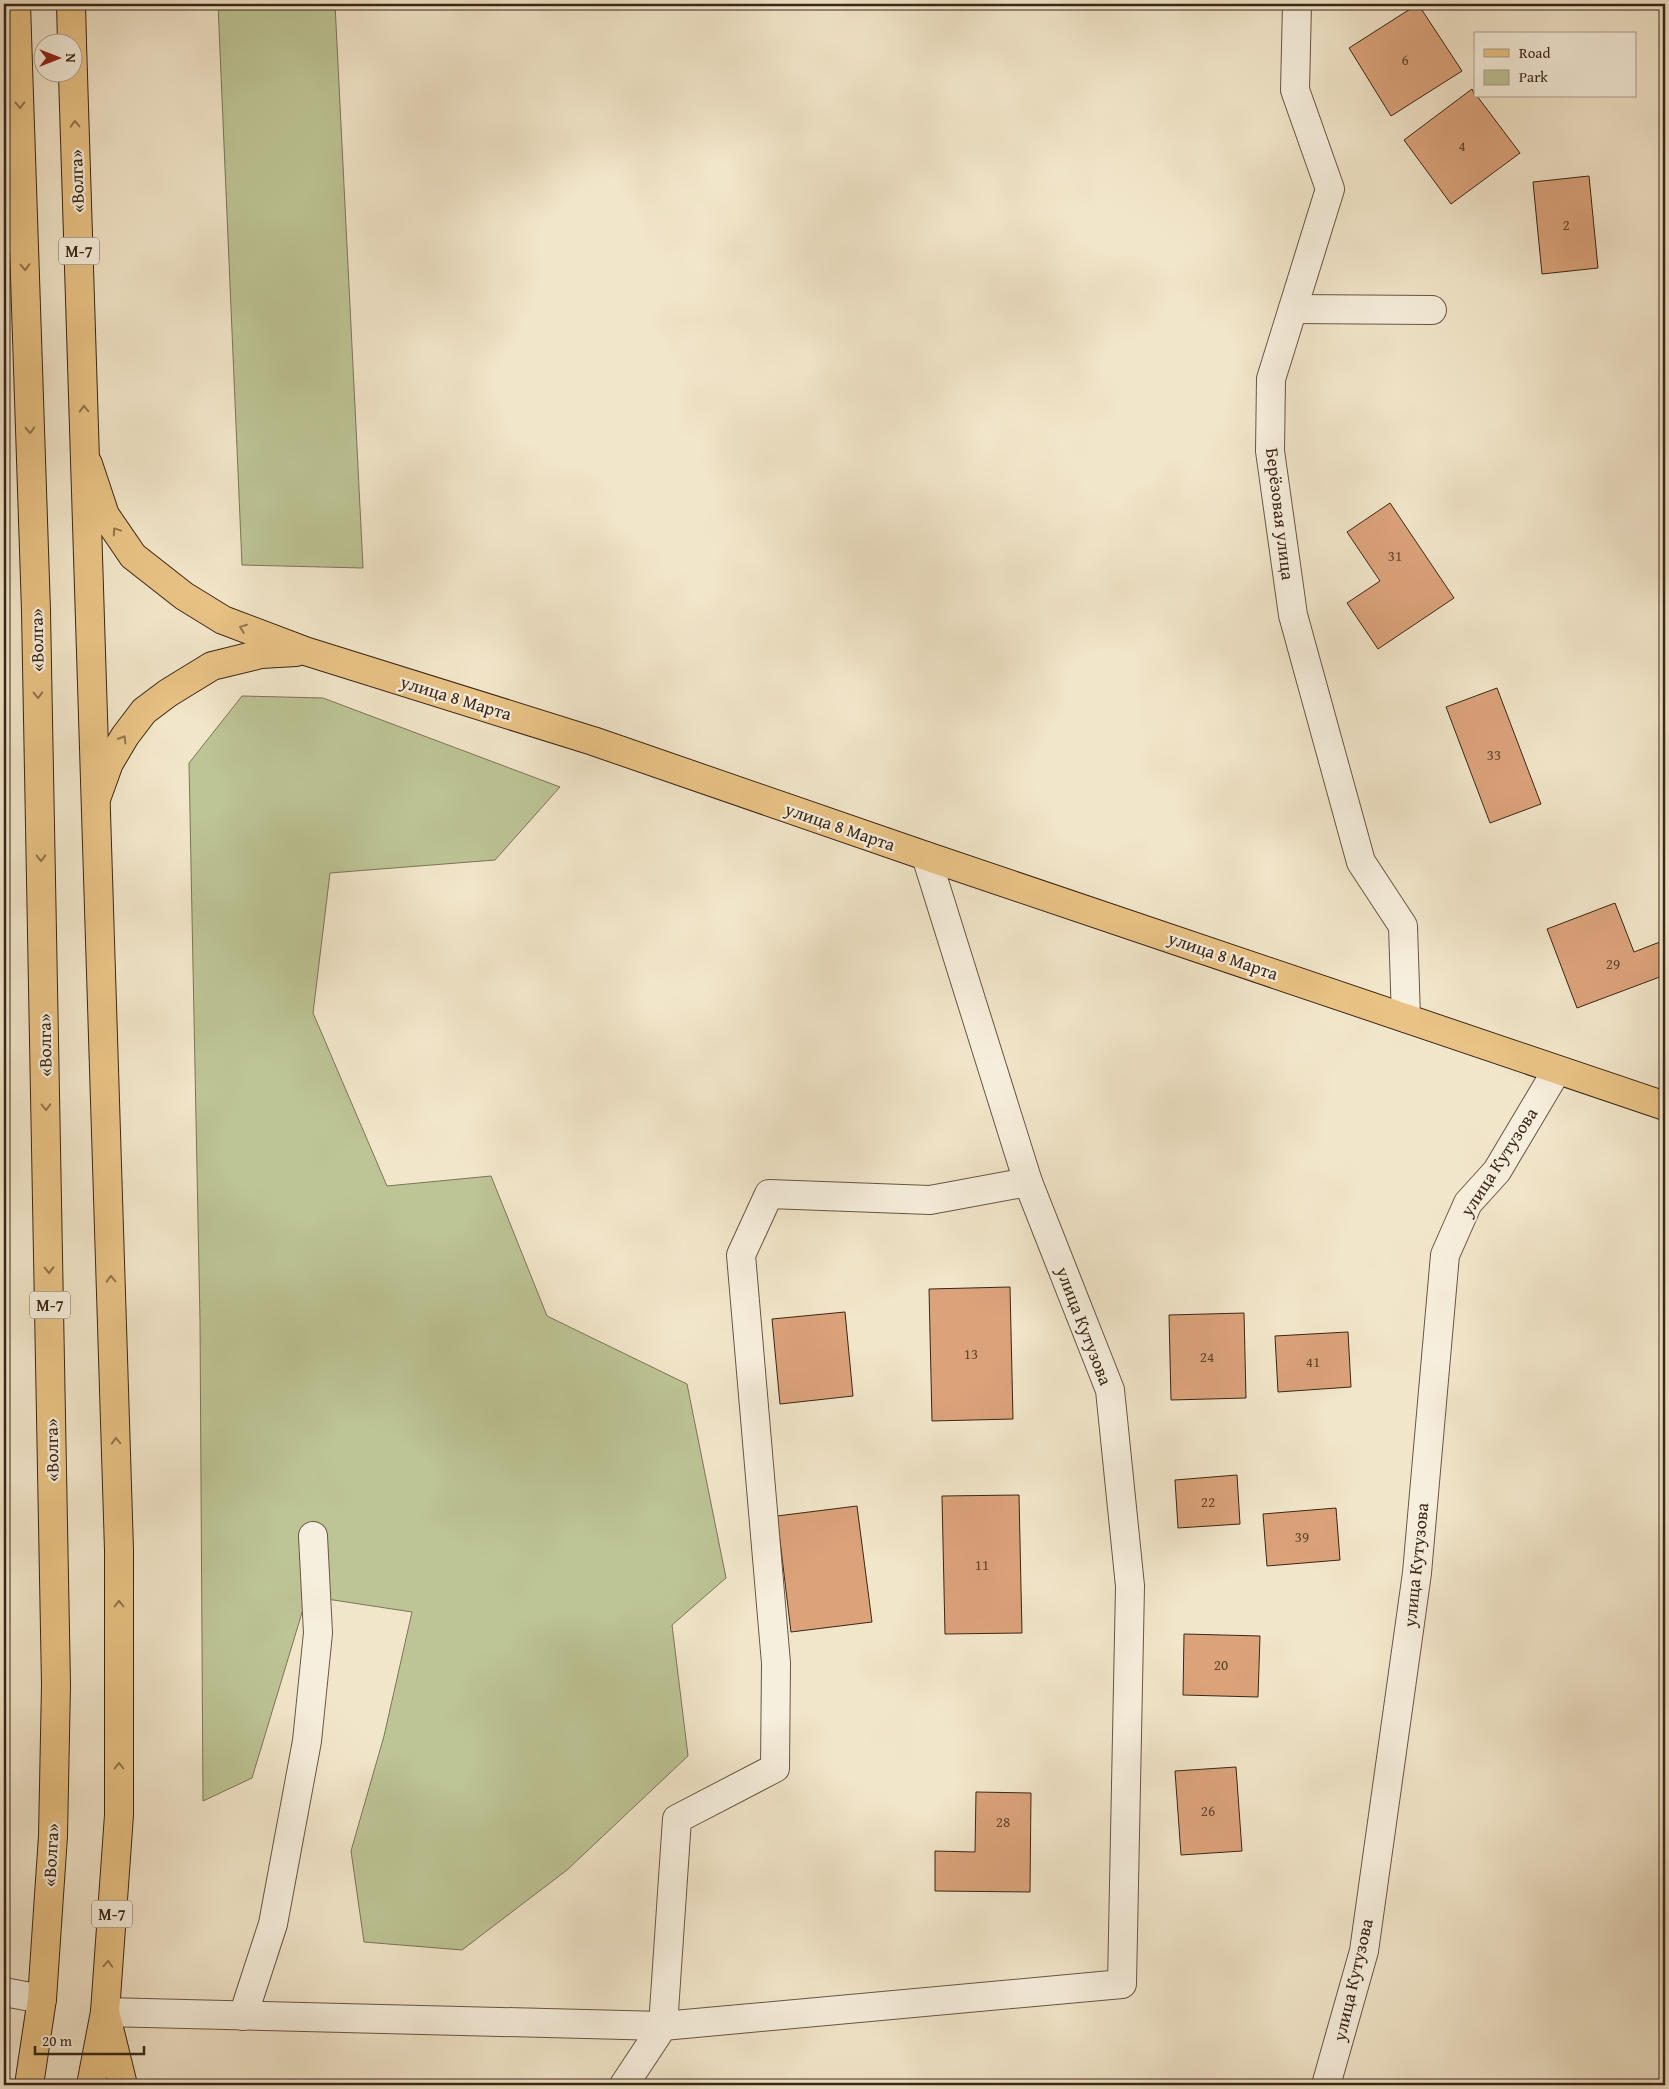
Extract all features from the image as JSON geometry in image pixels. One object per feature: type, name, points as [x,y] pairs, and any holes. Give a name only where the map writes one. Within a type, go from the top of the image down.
[{"type":"main road","name":"«Волга»","points":[[16,4],[37,631],[56,1675],[53,1836],[42,1998],[29,2085]]},
{"type":"main road","name":"«Волга»","points":[[71,4],[72,32]]},
{"type":"main road","name":"«Волга»","points":[[73,82],[119,1550],[119,1815],[105,2012],[90,2085]]},
{"type":"main road","name":"улица 8 Марта","points":[[86,458],[105,515],[133,556],[184,596],[223,620],[305,651],[593,741],[926,856],[1665,1106]]},
{"type":"main road","points":[[96,799],[109,763],[125,736],[144,711],[168,692],[212,666],[261,654],[305,651]]},
{"type":"main road","points":[[105,2012],[123,2085]]},
{"type":"street","name":"Берёзовая улица","points":[[1297,4],[1294,90],[1330,189],[1271,379],[1270,451],[1293,615],[1361,862],[1403,926],[1406,1018]]},
{"type":"street","points":[[1293,308],[1432,310]]},
{"type":"street","name":"улица Кутузова","points":[[663,2026],[1122,1984],[1130,1586],[1110,1390],[1028,1182],[926,856]]},
{"type":"street","name":"улица Кутузова","points":[[1326,2085],[1364,1950],[1417,1573],[1445,1255],[1468,1203],[1498,1171],[1557,1070]]},
{"type":"street","points":[[624,2085],[663,2026],[677,1819],[775,1768],[776,1663],[741,1254],[769,1194],[930,1200],[1028,1182]]},
{"type":"street","points":[[243,2016],[273,1924],[307,1741],[318,1633],[313,1536]]},
{"type":"street","points":[[4,1992],[42,1998]]},
{"type":"street","points":[[105,2012],[663,2026]]},
{"type":"green space","points":[[218,4],[335,4],[363,568],[242,565]]},
{"type":"green space","points":[[242,696],[323,698],[560,787],[495,860],[330,873],[313,1013],[387,1186],[491,1176],[547,1316],[687,1384],[726,1578],[672,1625],[688,1756],[567,1870],[462,1950],[364,1942],[351,1851],[384,1736],[412,1612],[307,1596],[252,1778],[203,1801],[200,1321],[189,763]]},
{"type":"building","points":[[1418,4],[1462,71],[1391,116],[1349,48]]},
{"type":"building","points":[[1472,89],[1474,98],[1479,98],[1520,153],[1451,204],[1404,140]]},
{"type":"building","points":[[1589,176],[1598,268],[1542,274],[1533,182]]},
{"type":"building","points":[[1390,503],[1454,598],[1378,649],[1347,603],[1380,581],[1347,532]]},
{"type":"building","points":[[1497,688],[1541,804],[1490,823],[1446,707]]},
{"type":"building","points":[[1615,903],[1634,952],[1665,940],[1665,975],[1577,1008],[1547,929]]},
{"type":"building","points":[[1010,1287],[1013,1419],[932,1421],[929,1289]]},
{"type":"building","points":[[845,1312],[853,1396],[780,1404],[772,1319]]},
{"type":"building","points":[[1244,1313],[1246,1398],[1171,1400],[1169,1315]]},
{"type":"building","points":[[1348,1332],[1351,1387],[1278,1392],[1275,1336]]},
{"type":"building","points":[[1237,1475],[1240,1524],[1178,1528],[1175,1480]]},
{"type":"building","points":[[1019,1495],[1022,1633],[945,1634],[942,1496]]},
{"type":"building","points":[[857,1506],[872,1622],[791,1632],[777,1516]]},
{"type":"building","points":[[1336,1508],[1340,1560],[1267,1566],[1263,1514]]},
{"type":"building","points":[[1184,1634],[1260,1636],[1258,1697],[1183,1695]]},
{"type":"building","points":[[1236,1767],[1242,1851],[1181,1855],[1175,1771]]},
{"type":"building","points":[[976,1792],[1031,1793],[1030,1892],[935,1891],[935,1851],[975,1852]]}]
